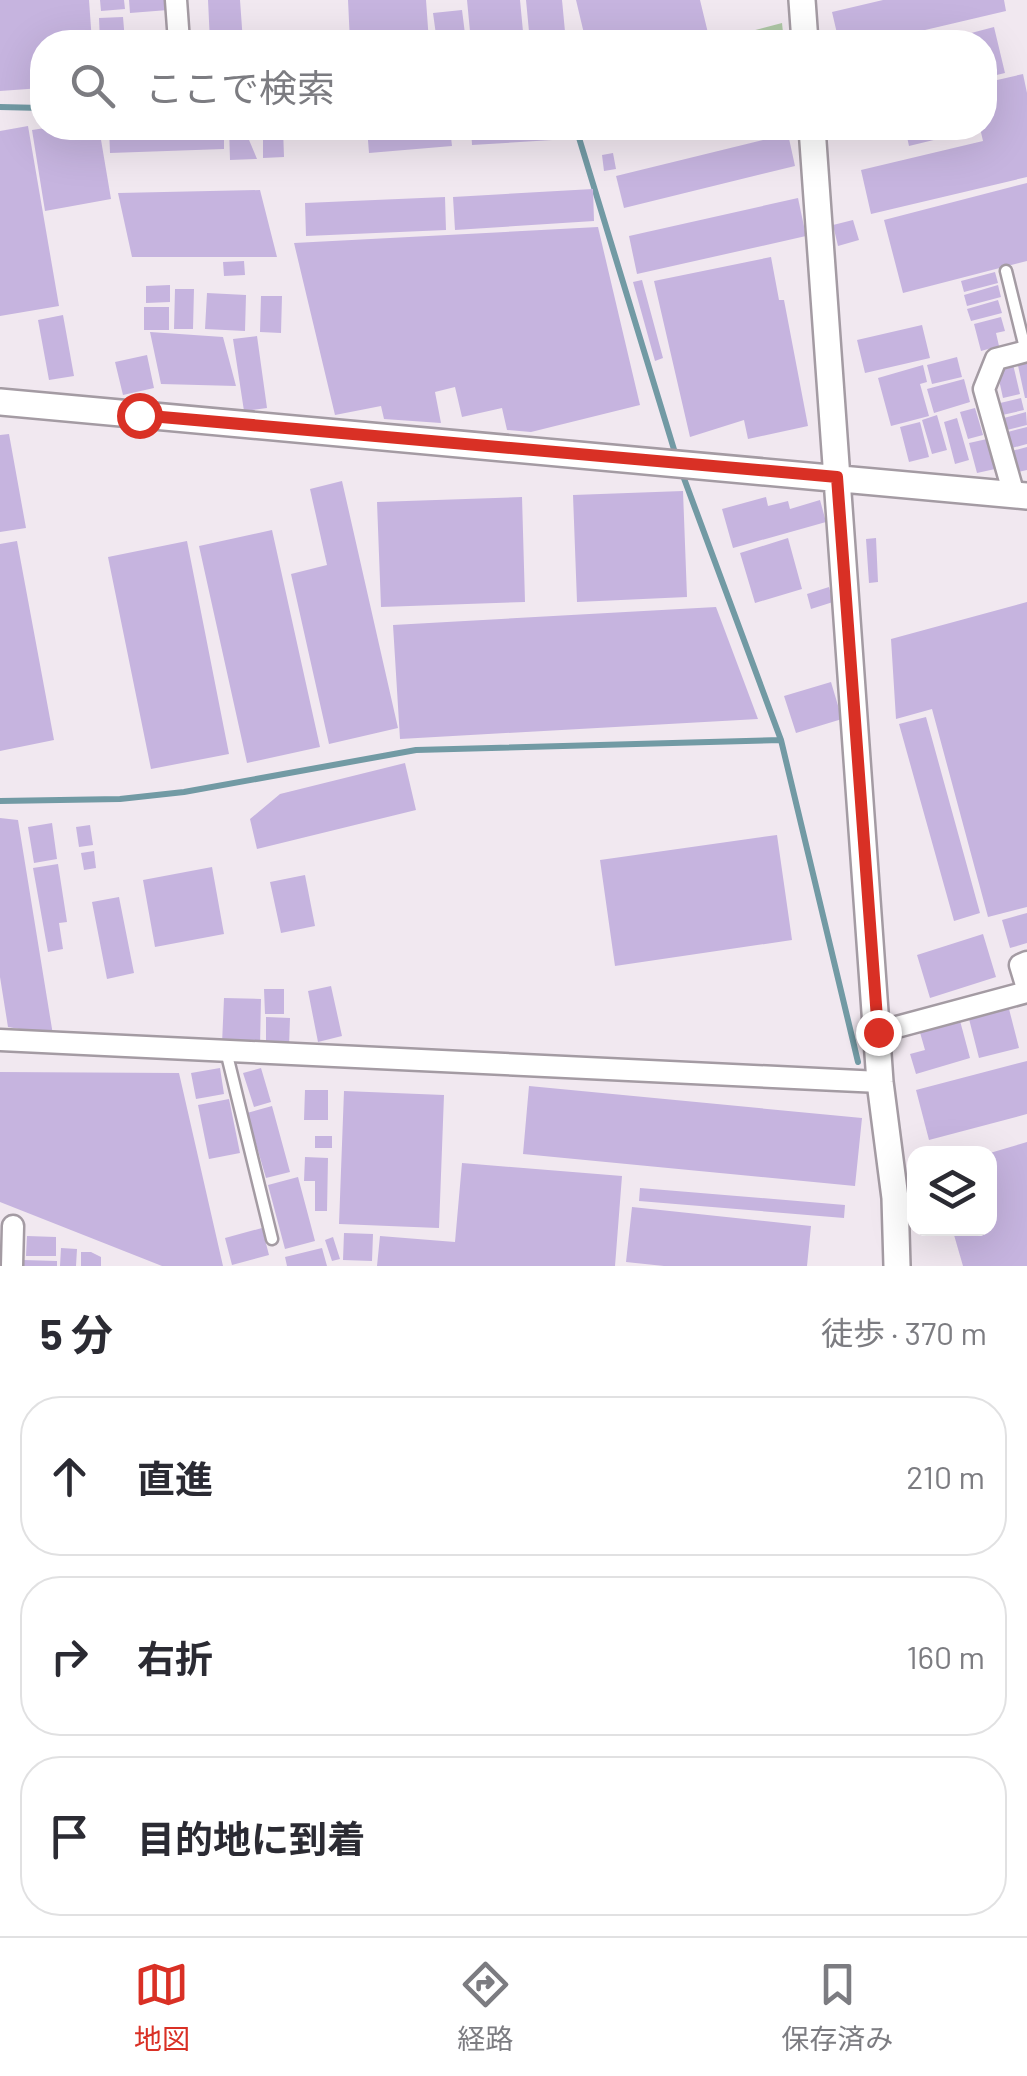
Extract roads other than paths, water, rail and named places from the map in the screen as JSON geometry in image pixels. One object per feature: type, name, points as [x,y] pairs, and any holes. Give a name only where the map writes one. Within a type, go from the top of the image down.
[{"type":"street","points":[[176,0],[178,30]]},
{"type":"street","points":[[802,0],[805,30]]},
{"type":"street","points":[[813,140],[880,1082],[895,1198],[897,1266]]},
{"type":"street","points":[[0,402],[1021,495],[984,389],[996,360],[1026,351]]},
{"type":"street","points":[[878,1032],[1027,990],[1020,964],[1027,962]]},
{"type":"street","points":[[0,1040],[880,1082]]},
{"type":"street","points":[[12,1266],[13,1226]]},
{"type":"lane","points":[[1006,271],[1026,351]]},
{"type":"lane","points":[[226,1050],[272,1239]]},
{"type":"waterway","points":[[0,107],[30,108]]},
{"type":"waterway","points":[[580,140],[676,456]]},
{"type":"waterway","points":[[682,473],[781,740],[858,1062]]},
{"type":"waterway","points":[[0,801],[120,799],[184,792],[416,750],[781,740]]}]
